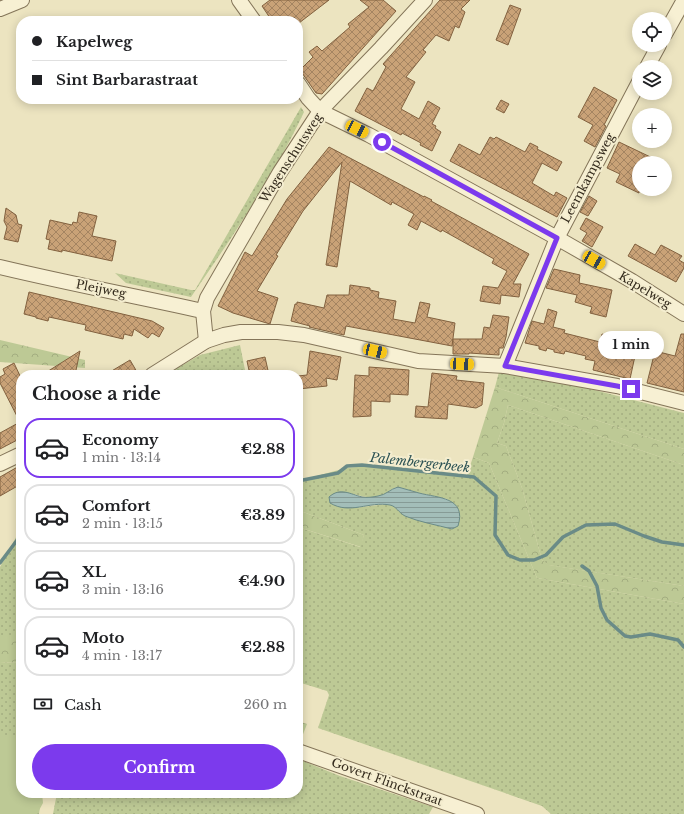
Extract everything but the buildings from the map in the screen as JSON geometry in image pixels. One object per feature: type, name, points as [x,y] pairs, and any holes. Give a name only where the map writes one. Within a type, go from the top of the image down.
[{"type":"street","points":[[0,9],[22,0]]},
{"type":"street","points":[[239,0],[250,16]]},
{"type":"street","name":"Wagenschutsweg","points":[[206,341],[203,311],[207,298],[238,242],[280,172],[320,111],[425,0]]},
{"type":"street","points":[[672,21],[684,0]]},
{"type":"street","name":"Kapelweg","points":[[303,90],[320,111],[369,135],[557,238],[632,281],[684,314]]},
{"type":"street","name":"Leemkampsweg","points":[[505,366],[557,238],[632,95]]},
{"type":"street","name":"Pleijweg","points":[[0,267],[62,282],[90,286],[203,311]]},
{"type":"street","points":[[160,370],[206,341],[224,335],[242,332],[278,332],[304,335],[418,361],[505,366],[617,386],[684,403]]},
{"type":"street","points":[[0,464],[16,456]]},
{"type":"street","name":"Govert Flinckstraat","points":[[303,753],[443,808],[477,814]]},
{"type":"green space","points":[[301,107],[304,112],[279,160],[251,207],[191,297],[126,283],[115,273],[195,290]]},
{"type":"green space","points":[[0,340],[85,360],[85,368],[0,362]]},
{"type":"green space","points":[[240,345],[245,370],[174,370],[200,355]]},
{"type":"green space","points":[[499,372],[575,385],[684,413],[684,449],[495,387]]},
{"type":"green space","points":[[495,387],[684,449],[684,465],[508,405],[497,443],[506,446],[522,488],[542,560],[549,565],[684,586],[684,604],[537,578],[489,463],[473,457]]},
{"type":"green space","points":[[508,405],[684,465],[684,586],[548,565],[542,560],[522,488],[506,446],[497,443]]},
{"type":"green space","points":[[473,457],[489,463],[537,578],[684,604],[684,814],[551,814],[542,806],[318,728],[329,695],[327,691],[303,684],[303,529],[360,547],[364,535],[303,512],[303,480],[346,468],[367,466],[467,475]],"holes":[[[398,487],[447,499],[454,504],[458,511],[452,529],[404,515],[392,505],[354,508],[354,494],[365,497],[376,497]]]},
{"type":"green space","points":[[303,512],[364,535],[361,547],[303,529]]},
{"type":"green space","points":[[16,537],[16,637],[0,637],[0,567]]},
{"type":"green space","points":[[0,637],[16,637],[16,663],[0,662]]},
{"type":"green space","points":[[0,662],[16,663],[16,798],[41,798],[39,814],[0,814]]},
{"type":"green space","points":[[303,723],[307,724],[303,734]]},
{"type":"green space","points":[[0,736],[16,738],[16,798],[42,798],[43,803],[37,814],[0,814]]},
{"type":"green space","points":[[303,761],[340,776],[433,807],[429,814],[53,814],[56,798],[303,798]]},
{"type":"water","points":[[398,487],[449,500],[455,504],[458,509],[460,516],[458,526],[452,529],[416,520],[405,516],[390,505],[382,504],[345,508],[330,503],[329,497],[337,492],[370,497],[381,495]]},
{"type":"waterway","name":"Palembergerbeek","points":[[303,480],[338,473],[347,466],[362,465],[474,477],[496,496],[495,535],[508,555],[520,560],[534,560],[546,555],[563,537],[586,525],[615,524],[662,542],[684,545]]},
{"type":"waterway","name":"Palembergerbeek","points":[[0,563],[16,542]]},
{"type":"waterway","name":"Palembergerbeek","points":[[582,566],[589,571],[597,586],[601,608],[607,620],[625,636],[631,637],[650,634],[678,640],[684,647]]},
{"type":"route","points":[[382,142],[557,238],[505,366],[631,389]]}]
